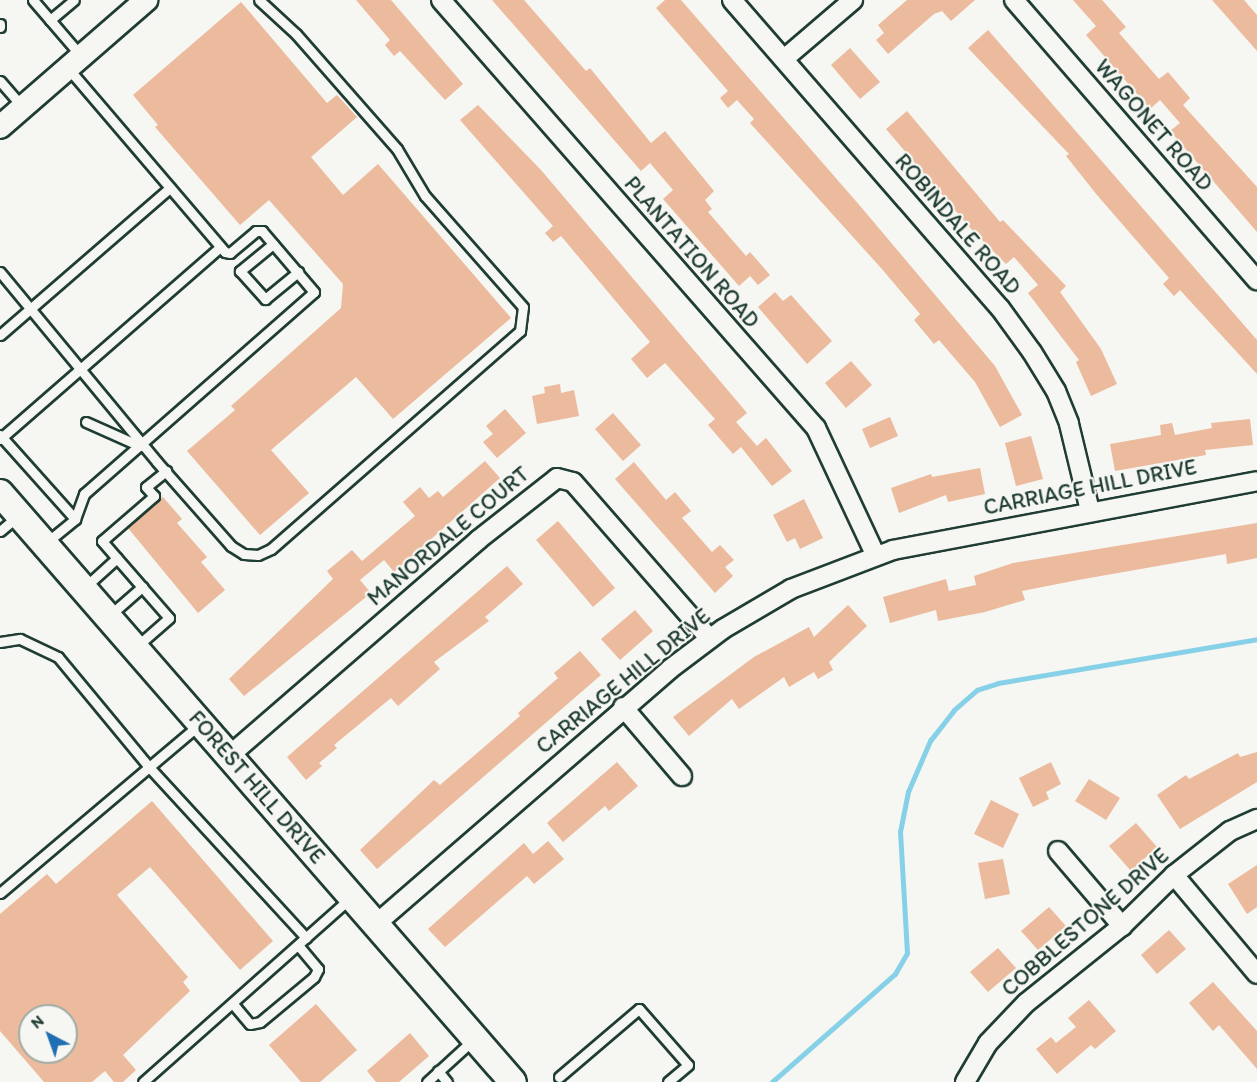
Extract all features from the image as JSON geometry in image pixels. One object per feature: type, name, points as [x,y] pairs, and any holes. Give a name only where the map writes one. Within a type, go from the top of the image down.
[{"type":"main road","name":"FOREST HILL DRIVE","points":[[0,493],[513,1082]]},
{"type":"street","points":[[0,127],[146,0]]},
{"type":"street","name":"PLANTATION ROAD","points":[[441,0],[816,428],[876,556]]},
{"type":"street","name":"ROBINDALE ROAD","points":[[732,0],[1000,308],[1032,352],[1056,392],[1069,424],[1090,511]]},
{"type":"street","points":[[784,59],[853,0]]},
{"type":"street","name":"WAGONET ROAD","points":[[1014,0],[1257,281]]},
{"type":"street","name":"MANORDALE COURT","points":[[229,756],[478,540],[556,478],[573,482],[710,639]]},
{"type":"street","name":"CARRIAGE HILL DRIVE","points":[[376,924],[623,707],[710,639],[791,589],[876,556],[1090,511],[1257,481]]},
{"type":"street","points":[[623,707],[682,776]]},
{"type":"street","name":"COBBLESTONE DRIVE","points":[[964,1082],[988,1043],[1026,1003],[1122,926],[1174,874],[1230,831],[1257,819]]},
{"type":"street","points":[[1058,851],[1122,926]]},
{"type":"street","points":[[1174,874],[1257,974]]},
{"type":"lane","points":[[33,0],[50,21],[75,62],[170,188],[220,247],[230,253],[259,230],[312,288],[312,296],[82,497],[75,519],[45,544]]},
{"type":"lane","points":[[50,21],[74,0]]},
{"type":"lane","points":[[0,272],[142,444],[238,552],[265,552],[524,325],[523,307],[425,196],[397,149],[296,34],[259,0]]},
{"type":"lane","points":[[0,81],[23,107]]},
{"type":"lane","points":[[0,335],[170,188]]},
{"type":"lane","points":[[273,244],[240,271],[265,298],[298,272]]},
{"type":"lane","points":[[75,519],[1,437],[220,247]]},
{"type":"lane","points":[[86,423],[142,444]]},
{"type":"lane","points":[[135,648],[169,618],[102,541],[154,496],[146,487],[166,471]]},
{"type":"lane","points":[[0,531],[19,514]]},
{"type":"lane","points":[[84,589],[117,558]]},
{"type":"lane","points":[[108,617],[142,587]]},
{"type":"lane","points":[[0,642],[20,639],[58,657],[149,767],[306,938]]},
{"type":"lane","points":[[0,893],[201,723]]},
{"type":"lane","points":[[144,1082],[352,896]]},
{"type":"lane","points":[[233,1004],[249,1024],[260,1022],[314,977],[318,969],[298,945]]},
{"type":"lane","points":[[558,1080],[639,1009],[688,1065],[668,1082]]},
{"type":"lane","points":[[427,1082],[475,1038]]},
{"type":"lane","points":[[438,1071],[447,1082]]},
{"type":"building","points":[[356,0],[391,0],[463,84],[445,100],[400,51],[394,56],[385,45],[390,40]]},
{"type":"building","points":[[492,0],[524,0],[586,71],[590,68],[651,143],[665,131],[714,191],[705,200],[712,209],[708,212],[746,256],[750,252],[770,275],[758,285],[750,276],[739,286],[663,199],[673,190],[650,163],[641,171]]},
{"type":"building","points":[[665,0],[681,0],[861,207],[995,366],[1022,415],[1000,427],[975,382],[939,340],[934,344],[914,320],[920,314],[881,268],[750,123],[754,119],[737,100],[728,108],[720,98],[728,91],[656,8]]},
{"type":"building","points":[[907,0],[975,0],[951,21],[942,11],[934,14],[888,54],[876,40],[884,33],[878,25]]},
{"type":"building","points":[[1073,0],[1102,0],[1126,27],[1119,33],[1159,79],[1168,72],[1190,98],[1183,105],[1257,187],[1257,232],[1170,131],[1180,123],[1160,100],[1150,109],[1086,35],[1096,26]]},
{"type":"building","points":[[1212,0],[1244,0],[1257,15],[1257,51]]},
{"type":"building","points":[[241,2],[327,103],[337,95],[357,117],[311,157],[343,195],[378,164],[511,318],[393,419],[356,377],[271,450],[309,493],[260,535],[187,451],[235,410],[231,406],[341,308],[343,284],[269,200],[240,225],[155,127],[158,125],[133,95]]},
{"type":"building","points":[[988,30],[1257,340],[1257,374],[1180,290],[1174,296],[1163,284],[1169,278],[1097,195],[1066,156],[1069,154],[968,48]]},
{"type":"building","points":[[850,48],[880,82],[860,99],[831,65]]},
{"type":"building","points":[[478,105],[541,170],[747,413],[736,422],[757,446],[766,438],[792,471],[772,486],[741,447],[733,454],[708,425],[715,419],[665,363],[647,378],[631,359],[650,342],[561,236],[553,242],[545,233],[553,226],[460,120]]},
{"type":"building","points":[[907,111],[1000,222],[1003,220],[1066,286],[1060,292],[1101,349],[1117,384],[1091,396],[1076,362],[1079,360],[1028,293],[1038,285],[1014,257],[1006,264],[972,230],[886,129]]},
{"type":"building","points":[[775,292],[783,301],[791,295],[832,341],[807,364],[758,307]]},
{"type":"building","points":[[851,361],[872,385],[846,408],[825,383]]},
{"type":"building","points":[[560,384],[561,393],[574,390],[579,416],[537,424],[532,396],[545,393],[544,387]]},
{"type":"building","points":[[505,409],[526,433],[497,458],[483,442],[493,434],[486,426]]},
{"type":"building","points":[[613,413],[641,445],[623,461],[595,429]]},
{"type":"building","points":[[890,417],[898,436],[870,448],[862,429]]},
{"type":"building","points":[[1250,419],[1253,445],[1205,450],[1206,455],[1115,471],[1110,444],[1161,435],[1160,425],[1172,423],[1175,435],[1212,428],[1211,423]]},
{"type":"building","points":[[1031,436],[1043,479],[1016,486],[1005,443]]},
{"type":"building","points":[[485,461],[500,478],[394,572],[384,560],[360,580],[371,593],[244,696],[229,679],[333,579],[327,571],[352,550],[362,561],[415,516],[403,502],[420,487],[429,498],[438,491],[443,497]]},
{"type":"building","points":[[634,462],[666,500],[675,492],[691,511],[682,518],[712,552],[720,545],[734,560],[725,567],[733,576],[715,593],[615,479]]},
{"type":"building","points":[[980,468],[985,494],[948,502],[946,495],[899,513],[891,488],[931,474],[932,477]]},
{"type":"building","points":[[163,497],[182,519],[177,523],[207,557],[201,562],[225,590],[198,613],[128,528]]},
{"type":"building","points":[[804,499],[823,538],[800,549],[795,538],[787,542],[773,515]]},
{"type":"building","points":[[558,521],[615,588],[593,607],[536,540]]},
{"type":"building","points":[[1257,523],[1257,558],[1227,564],[1226,554],[1022,591],[1025,600],[985,612],[938,621],[936,610],[890,623],[883,597],[946,579],[949,591],[976,585],[974,576],[1013,563]]},
{"type":"building","points":[[507,566],[523,584],[485,617],[489,621],[434,662],[440,669],[398,706],[391,698],[334,745],[337,748],[319,763],[322,766],[306,780],[287,757]]},
{"type":"building","points":[[848,605],[867,626],[829,662],[833,670],[818,679],[814,672],[789,687],[784,677],[739,709],[732,699],[689,736],[673,717],[754,657],[809,627],[814,637]]},
{"type":"building","points":[[635,610],[653,631],[620,660],[601,639]]},
{"type":"building","points":[[580,651],[601,675],[377,869],[360,850],[434,780],[440,785],[520,716],[518,713],[558,678],[554,673]]},
{"type":"building","points":[[1257,752],[1257,782],[1180,829],[1157,795],[1186,775],[1189,779],[1238,753],[1240,757]]},
{"type":"building","points":[[617,762],[638,786],[609,811],[605,806],[563,842],[547,823]]},
{"type":"building","points":[[1051,762],[1061,784],[1046,792],[1049,799],[1033,807],[1019,778]]},
{"type":"building","points":[[1089,779],[1120,798],[1106,820],[1075,801]]},
{"type":"building","points":[[991,800],[1019,814],[1003,848],[974,834]]},
{"type":"building","points":[[152,801],[273,941],[240,970],[150,867],[117,895],[188,977],[183,982],[190,991],[123,1055],[136,1070],[123,1082],[114,1082],[105,1071],[92,1082],[44,1082],[28,1064],[78,1064],[78,1004],[18,1004],[18,1052],[0,1031],[0,914],[47,874],[56,884]]},
{"type":"building","points":[[1136,823],[1157,847],[1131,871],[1109,846]]},
{"type":"building","points":[[548,841],[564,859],[534,884],[527,876],[445,947],[428,929],[524,843],[533,854]]},
{"type":"building","points":[[1003,859],[1010,894],[985,899],[978,863]]},
{"type":"building","points":[[1257,865],[1257,907],[1247,914],[1228,884]]},
{"type":"building","points":[[1049,907],[1066,926],[1038,950],[1021,931]]},
{"type":"building","points":[[1169,930],[1186,949],[1157,974],[1141,955]]},
{"type":"building","points":[[998,948],[1016,968],[988,992],[970,972]]},
{"type":"building","points":[[1213,982],[1257,1031],[1257,1069],[1219,1025],[1213,1031],[1189,1003]]},
{"type":"building","points":[[1089,1000],[1116,1031],[1095,1049],[1091,1045],[1057,1074],[1036,1049],[1051,1037],[1056,1043],[1076,1027],[1068,1018]]},
{"type":"building","points":[[316,1004],[357,1050],[320,1082],[301,1082],[269,1045]]},
{"type":"building","points":[[410,1033],[429,1056],[399,1082],[376,1082],[367,1071]]},
{"type":"waterway","points":[[772,1082],[895,974],[907,953],[900,832],[908,792],[930,741],[954,710],[977,690],[998,683],[1257,639]]}]
